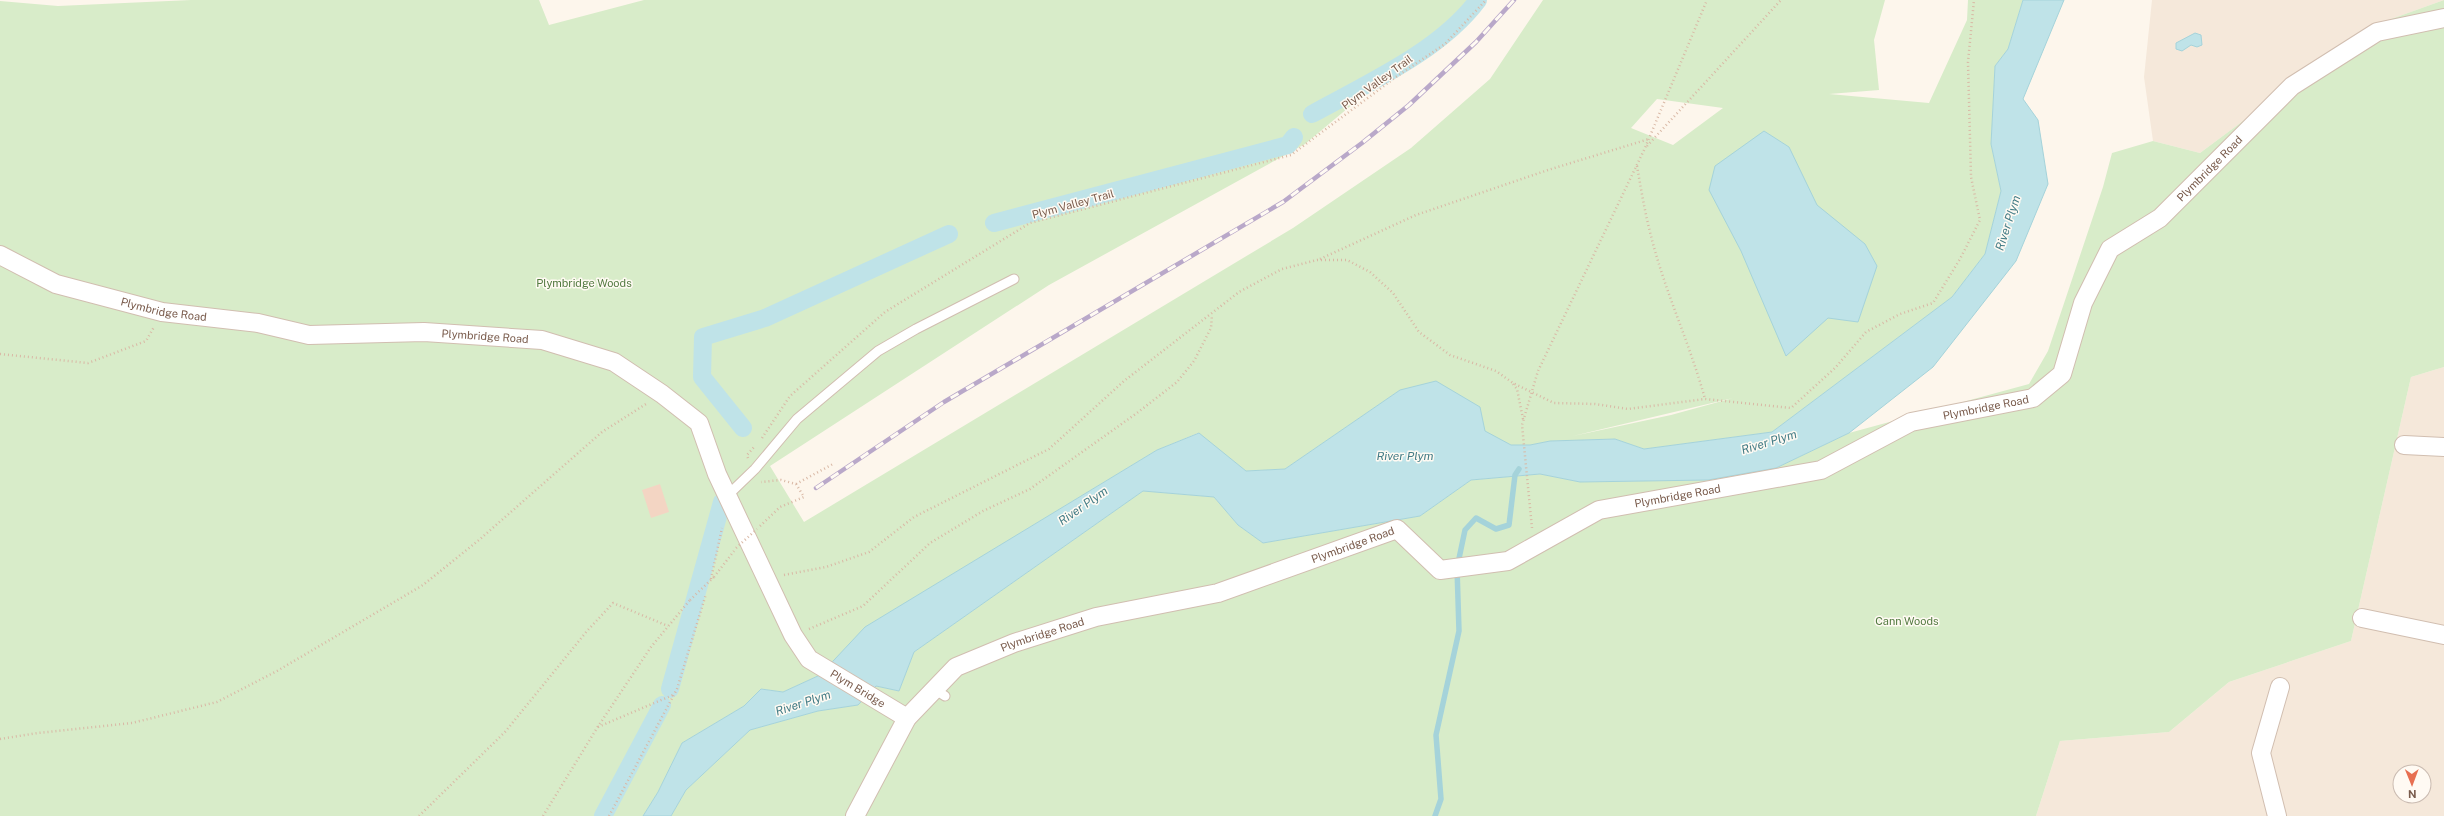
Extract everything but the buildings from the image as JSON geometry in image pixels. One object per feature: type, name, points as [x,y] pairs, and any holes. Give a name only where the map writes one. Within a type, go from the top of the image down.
[{"type":"street","name":"Plymbridge Road","points":[[854,816],[907,718],[940,693],[956,667],[1014,642],[1096,617],[1218,593],[1397,529],[1440,570],[1508,561],[1599,510],[1821,470],[1911,422],[2033,398],[2062,374],[2083,303],[2110,249],[2160,218],[2292,86],[2377,32],[2444,18]]},
{"type":"street","name":"Plymbridge Road","points":[[0,255],[56,284],[162,312],[258,323],[309,335],[424,332],[542,340],[614,362],[662,394],[699,422],[717,474],[727,496],[793,635],[809,659]]},
{"type":"street","points":[[2404,444],[2444,446]]},
{"type":"street","points":[[2362,618],[2444,635]]},
{"type":"street","name":"Plym Bridge","points":[[809,659],[907,718]]},
{"type":"street","points":[[2277,816],[2261,753],[2280,687]]},
{"type":"lane","points":[[727,496],[754,469],[797,419],[878,351],[916,329],[1014,279]]},
{"type":"path","name":"Plym Valley Trail","points":[[754,469],[747,455],[762,438],[790,396],[885,312],[1030,223],[1291,155],[1396,77],[1444,44],[1486,0]]},
{"type":"path","points":[[1534,546],[1522,425],[1538,371],[1637,166],[1707,0]]},
{"type":"path","points":[[1645,148],[1781,0]]},
{"type":"path","points":[[1317,260],[1347,260],[1370,272],[1393,293],[1419,332],[1450,355],[1496,372],[1513,383],[1554,403],[1596,404],[1628,409],[1706,399],[1791,408],[1835,368],[1866,332],[1900,314],[1933,303],[1960,259],[1980,220],[1971,177],[1968,62],[1974,0]]},
{"type":"path","points":[[766,579],[826,567],[869,552],[914,517],[1049,449],[1124,381],[1212,315],[1239,292],[1282,269],[1317,260],[1416,215],[1548,170],[1649,139]]},
{"type":"path","points":[[1637,166],[1651,236],[1674,309],[1695,360],[1706,399]]},
{"type":"path","points":[[0,354],[88,363],[146,341],[162,312]]},
{"type":"path","points":[[793,635],[863,606],[930,543],[983,512],[1030,489],[1138,413],[1177,382],[1194,361],[1211,328],[1212,315]]},
{"type":"path","points":[[1513,383],[1517,389],[1523,420]]},
{"type":"path","points":[[0,739],[132,724],[217,702],[270,674],[423,585],[480,540],[602,432],[662,394]]},
{"type":"path","points":[[754,469],[761,482],[781,480],[796,484],[833,464]]},
{"type":"path","points":[[544,816],[597,728],[651,646],[690,600],[714,577],[736,548],[780,507],[804,497],[796,484]]},
{"type":"path","points":[[711,579],[723,523]]},
{"type":"path","points":[[609,816],[673,695],[706,594]]},
{"type":"path","points":[[418,816],[504,732],[587,631],[613,603],[668,626]]},
{"type":"path","points":[[597,728],[673,695]]},
{"type":"shaded area","points":[[2152,0],[2444,0],[2369,27],[2200,153],[2153,141],[2144,77]]},
{"type":"shaded area","points":[[2444,367],[2444,816],[2036,816],[2060,741],[2169,732],[2229,682],[2351,641],[2411,377]]},
{"type":"green space","name":"Plymbridge Woods","points":[[191,0],[539,0],[549,25],[644,0],[1470,0],[1427,42],[1305,144],[1049,285],[770,466],[804,522],[1293,228],[1411,148],[1490,79],[1543,0],[1885,0],[1874,40],[1879,90],[1829,94],[1929,103],[1967,20],[1968,0],[2023,0],[2008,49],[1995,66],[1991,144],[2001,191],[1985,254],[1952,297],[1772,432],[1644,449],[1615,439],[1550,441],[1530,445],[1511,445],[1400,390],[1285,469],[1246,471],[1198,433],[1157,450],[866,627],[820,675],[783,692],[761,689],[744,706],[682,743],[658,792],[643,816],[0,816],[0,1],[58,6]],"holes":[[[1657,99],[1723,108],[1673,145],[1631,128]],[[1733,398],[1671,415],[1573,436]]]},
{"type":"green space","name":"Cann Woods","points":[[2444,0],[2444,367],[2411,377],[2351,641],[2229,682],[2169,732],[2060,741],[2036,816],[671,816],[686,790],[750,730],[818,711],[858,705],[876,686],[899,691],[914,652],[1143,491],[1214,497],[1238,525],[1263,543],[1420,516],[1471,480],[1540,474],[1580,482],[1708,480],[1776,468],[1849,433],[2029,384],[2048,351],[2103,187],[2112,153],[2153,141],[2200,153],[2369,27]]},
{"type":"water","name":"River Plym","points":[[2023,0],[2064,0],[2023,99],[2038,120],[2048,184],[2016,261],[1933,367],[1849,433],[1776,468],[1708,480],[1580,482],[1540,474],[1471,480],[1420,516],[1263,543],[1238,525],[1214,497],[1143,491],[914,652],[899,691],[876,686],[858,705],[818,711],[750,730],[686,790],[671,816],[643,816],[658,792],[682,743],[744,706],[761,689],[783,692],[820,675],[865,627],[1157,450],[1199,433],[1246,471],[1285,469],[1400,390],[1436,381],[1480,407],[1485,431],[1511,445],[1530,445],[1550,441],[1615,439],[1644,449],[1772,432],[1952,297],[1985,254],[2001,191],[1991,144],[1995,66],[2008,49]]},
{"type":"water","points":[[2195,33],[2201,35],[2202,45],[2197,47],[2191,45],[2182,51],[2176,49],[2176,43]]},
{"type":"water","points":[[1764,131],[1789,147],[1817,205],[1865,244],[1877,266],[1858,322],[1828,318],[1786,356],[1741,251],[1709,190],[1715,166]]},
{"type":"waterway","points":[[1312,114],[1379,78],[1424,50],[1444,35],[1478,0]]},
{"type":"waterway","points":[[994,223],[1288,145],[1294,137]]},
{"type":"waterway","points":[[743,428],[702,377],[703,337],[765,318],[949,234]]},
{"type":"waterway","points":[[1435,816],[1441,799],[1436,735],[1459,631],[1457,568],[1465,530],[1476,518],[1496,529],[1509,525],[1515,475],[1519,469]]},
{"type":"waterway","points":[[670,689],[722,502]]},
{"type":"waterway","points":[[603,816],[662,705]]},
{"type":"railway","points":[[816,488],[944,402],[1283,202],[1362,143],[1409,105],[1476,42],[1514,0]]}]
